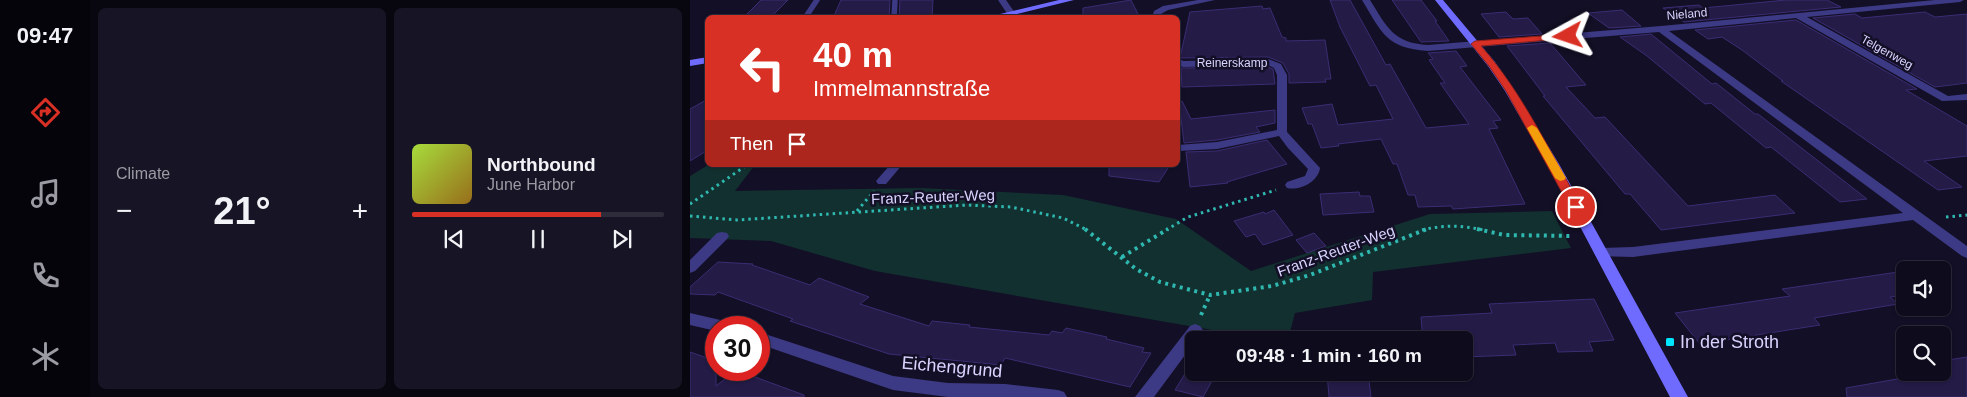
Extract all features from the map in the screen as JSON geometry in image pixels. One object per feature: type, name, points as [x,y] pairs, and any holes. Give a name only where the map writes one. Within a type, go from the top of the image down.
[{"type":"street","points":[[1002,0],[1005,15],[1070,0]]},
{"type":"street","points":[[1157,15],[1166,8],[1211,0]]},
{"type":"street","name":"Nieland","points":[[1366,0],[1389,37],[1403,46],[1428,48],[1661,29],[1960,0]]},
{"type":"street","points":[[1439,0],[1492,64],[1510,91],[1553,164],[1679,397]]},
{"type":"street","name":"Telgenweg","points":[[1798,16],[1946,99],[1967,97]]},
{"type":"street","points":[[1661,29],[1967,253]]},
{"type":"street","points":[[690,63],[705,60]]},
{"type":"street","name":"Reinerskamp","points":[[1180,63],[1268,62],[1276,64],[1280,68],[1282,75],[1282,132]]},
{"type":"street","points":[[1180,148],[1235,143],[1282,132],[1292,146],[1314,168],[1314,174],[1310,179],[1291,185]]},
{"type":"street","points":[[882,181],[894,167]]},
{"type":"street","points":[[1601,253],[1633,252],[1916,215]]},
{"type":"street","points":[[690,268],[722,236]]},
{"type":"street","points":[[690,319],[705,322]]},
{"type":"street","points":[[1144,397],[1195,330]]},
{"type":"street","name":"Eichengrund","points":[[770,342],[893,383],[948,390],[1006,391],[1058,397]]},
{"type":"lane","points":[[807,15],[816,0]]},
{"type":"lane","points":[[894,15],[896,0]]},
{"type":"path","points":[[690,204],[744,167]]},
{"type":"path","points":[[857,211],[882,181]]},
{"type":"path","points":[[1122,257],[1188,217],[1291,185]]},
{"type":"path","name":"Franz-Reuter-Weg","points":[[690,216],[737,220],[967,204],[1011,207],[1064,218],[1089,230],[1136,269],[1160,282],[1210,295],[1287,282],[1336,266],[1422,230],[1442,226],[1464,226],[1504,235],[1591,236]]},
{"type":"path","points":[[1195,330],[1210,295]]},
{"type":"green space","points":[[705,167],[753,167],[735,191],[921,188],[1063,195],[1176,219],[1251,271],[1430,214],[1552,211],[1571,248],[1373,272],[1372,300],[1295,313],[1290,331],[1218,331],[875,271],[771,241],[690,238],[690,176]]},
{"type":"building","points":[[761,0],[788,0],[773,15],[746,15]]},
{"type":"building","points":[[841,0],[890,0],[889,15],[834,15]]},
{"type":"building","points":[[900,0],[933,0],[932,15],[899,15]]},
{"type":"building","points":[[1131,0],[1138,15],[1083,15],[1083,8]]},
{"type":"building","points":[[1330,0],[1350,0],[1386,65],[1390,64],[1426,128],[1469,124],[1440,83],[1445,83],[1429,60],[1433,59],[1428,53],[1456,51],[1467,66],[1460,67],[1501,120],[1493,121],[1498,128],[1489,129],[1525,204],[1453,209],[1451,206],[1418,207],[1415,195],[1408,195],[1397,164],[1393,164],[1381,139],[1321,148],[1312,124],[1308,124],[1302,108],[1332,104],[1338,125],[1393,119],[1376,85],[1370,86],[1340,27]]},
{"type":"building","points":[[1392,0],[1421,0],[1449,41],[1421,42]]},
{"type":"building","points":[[1786,0],[1827,0],[1841,7],[1684,22],[1663,8],[1699,5],[1703,8]]},
{"type":"building","points":[[1262,6],[1263,9],[1270,8],[1282,37],[1286,38],[1286,41],[1325,40],[1331,79],[1325,79],[1326,82],[1289,83],[1289,74],[1283,63],[1268,57],[1180,58],[1190,12]]},
{"type":"building","points":[[1622,10],[1641,26],[1609,28],[1588,13]]},
{"type":"building","points":[[1506,12],[1513,19],[1528,18],[1542,34],[1499,37],[1481,14]]},
{"type":"building","points":[[1925,12],[1935,17],[1967,14],[1967,83],[1935,87],[1813,18],[1855,14],[1862,18]]},
{"type":"building","points":[[1796,20],[1917,89],[1906,90],[1967,126],[1967,156],[1924,161],[1962,187],[1938,190],[1781,81],[1783,81],[1742,50],[1722,37],[1708,39],[1695,30]]},
{"type":"building","points":[[1651,34],[1712,84],[1716,83],[1755,114],[1758,114],[1867,199],[1840,202],[1771,147],[1766,148],[1711,103],[1705,104],[1647,56],[1620,37]]},
{"type":"building","points":[[1550,43],[1586,85],[1566,87],[1595,118],[1605,117],[1688,206],[1775,195],[1795,213],[1661,230],[1630,194],[1625,194],[1543,96],[1545,96],[1507,46]]},
{"type":"building","points":[[1268,67],[1273,69],[1275,84],[1182,87],[1181,68]]},
{"type":"building","points":[[705,101],[705,152],[690,161],[690,109]]},
{"type":"building","points":[[1182,101],[1191,119],[1275,110],[1275,123],[1256,127],[1260,132],[1217,140],[1184,143],[1180,102]]},
{"type":"building","points":[[1267,140],[1287,164],[1228,183],[1190,187],[1186,152],[1217,151]]},
{"type":"building","points":[[1109,167],[1169,167],[1159,182],[1109,176]]},
{"type":"building","points":[[1359,192],[1360,196],[1370,196],[1374,212],[1323,215],[1320,194]]},
{"type":"building","points":[[1274,210],[1293,235],[1263,245],[1255,234],[1246,237],[1234,221],[1264,212],[1265,214]]},
{"type":"building","points":[[1314,233],[1326,246],[1307,253],[1296,240]]},
{"type":"building","points":[[718,262],[753,264],[810,285],[819,278],[869,297],[860,304],[929,326],[932,321],[970,325],[969,327],[1049,335],[1052,331],[1062,333],[1066,328],[1107,337],[1106,339],[1144,348],[1142,352],[1151,353],[1130,387],[1005,358],[1001,365],[889,354],[790,321],[793,319],[718,292],[715,295],[690,294],[690,287]]},
{"type":"building","points":[[1896,272],[1896,296],[1890,297],[1896,304],[1814,318],[1820,325],[1700,344],[1675,313],[1790,296],[1782,289]]},
{"type":"building","points":[[1594,299],[1614,340],[1589,342],[1593,351],[1558,352],[1555,343],[1513,345],[1516,355],[1473,357],[1473,331],[1422,331],[1421,317],[1492,313],[1489,304]]},
{"type":"building","points":[[690,352],[705,357],[705,381],[716,381],[716,386],[722,381],[766,381],[804,395],[804,397],[690,397]]},
{"type":"building","points":[[1967,357],[1967,397],[1847,397],[1846,388],[1896,379],[1896,381],[1951,381],[1951,360]]},
{"type":"building","points":[[1185,374],[1185,381],[1212,381],[1203,397],[1175,390]]},
{"type":"building","points":[[1328,381],[1369,381],[1371,397],[1329,397]]},
{"type":"slow traffic","points":[[1532,128],[1560,178]]},
{"type":"place","name":"In der Stroth","points":[[1670,342]]},
{"type":"route","points":[[1568,36],[1475,44],[1492,64],[1510,91],[1576,207]]}]
